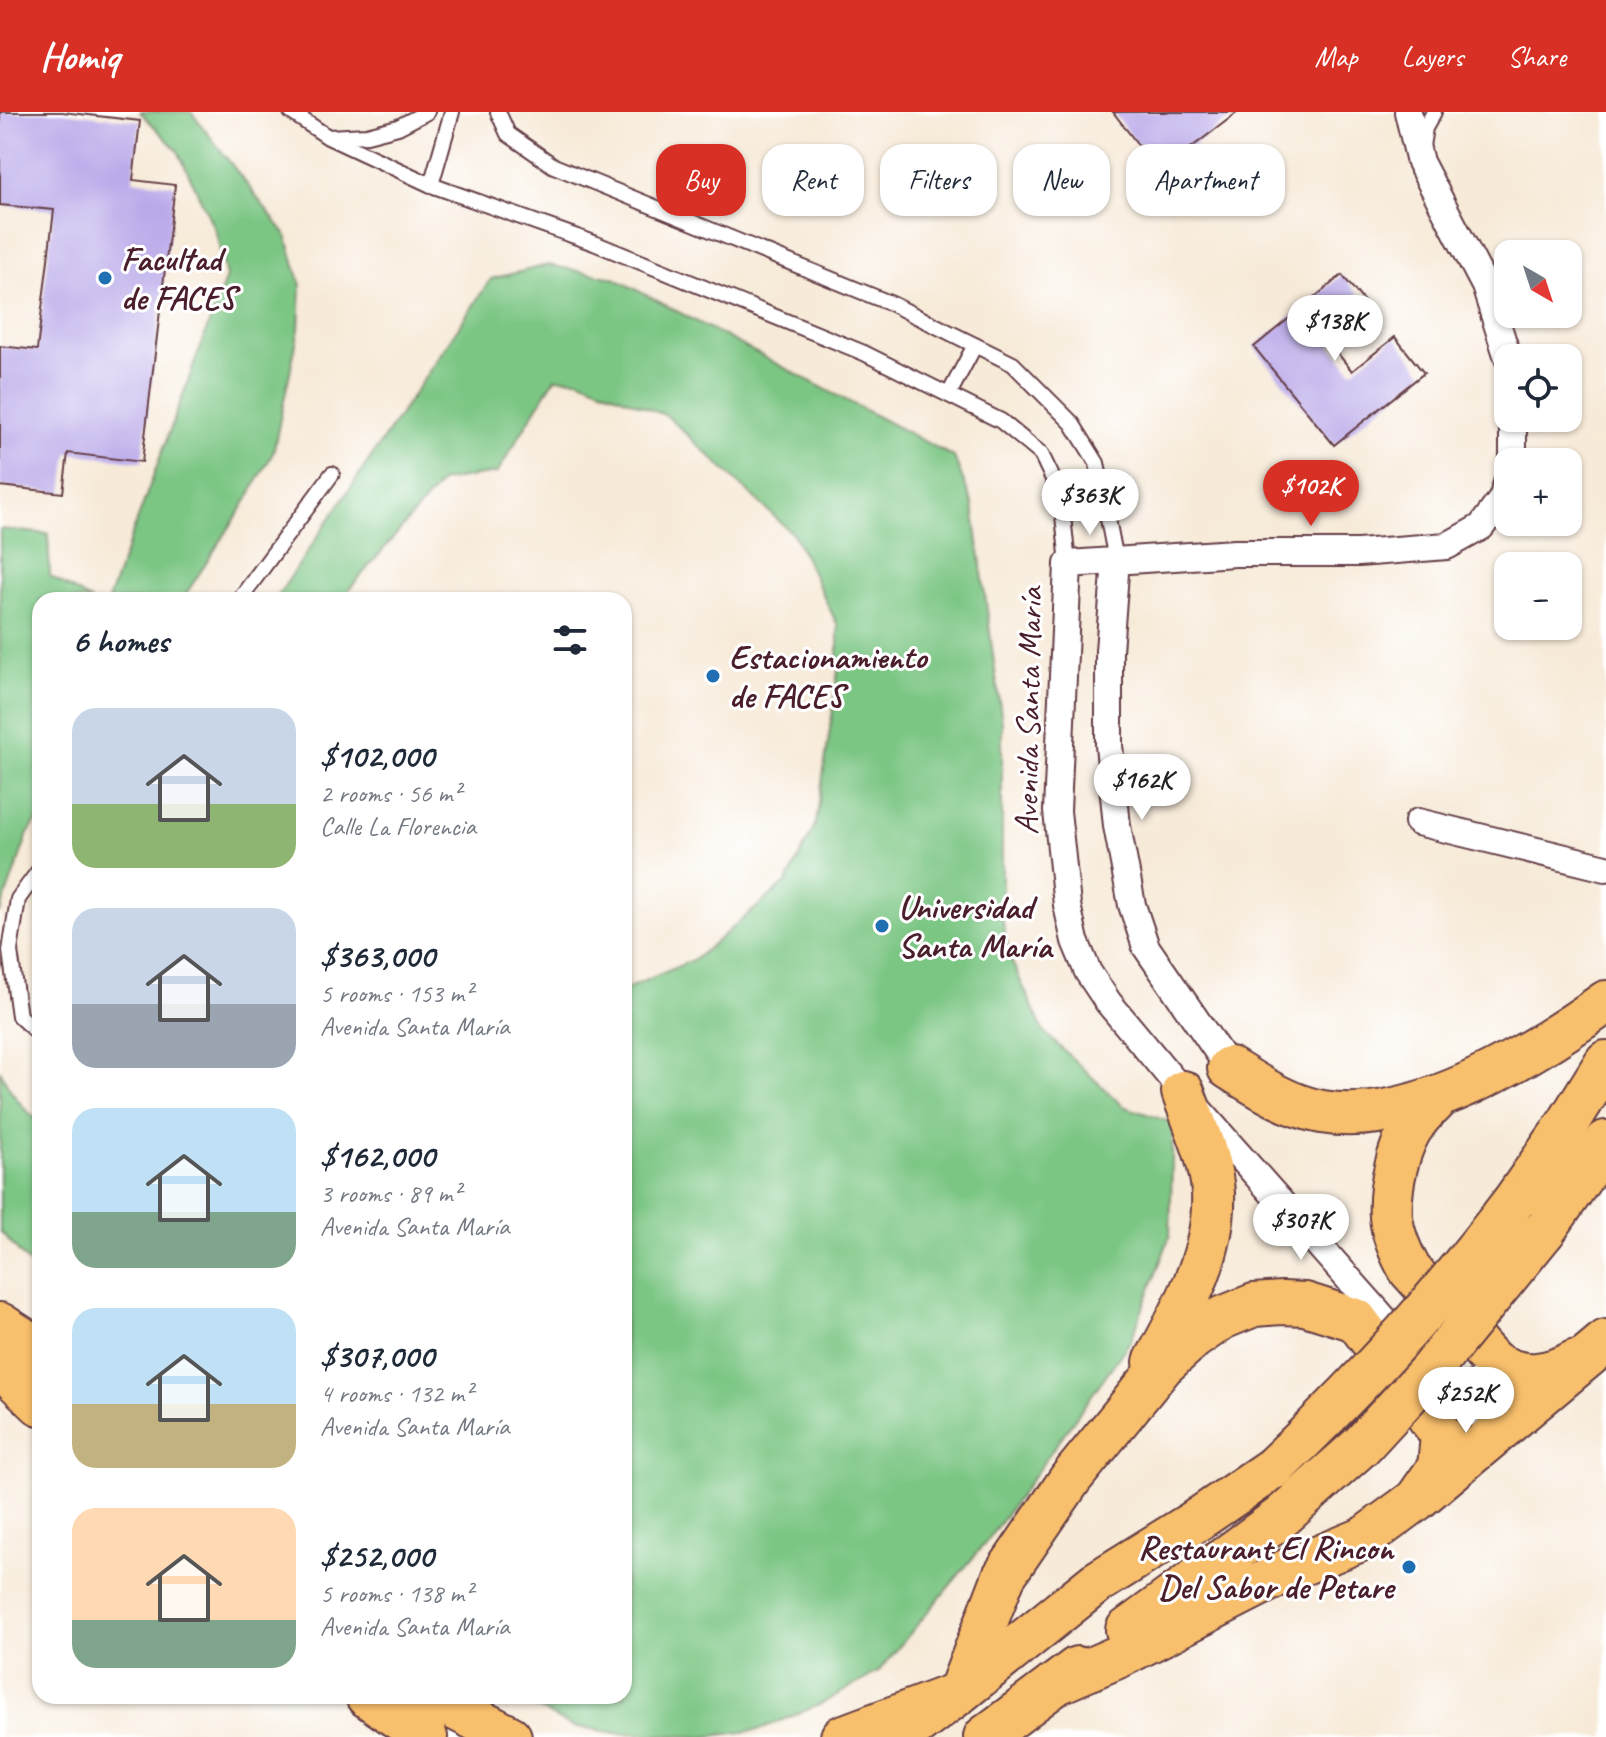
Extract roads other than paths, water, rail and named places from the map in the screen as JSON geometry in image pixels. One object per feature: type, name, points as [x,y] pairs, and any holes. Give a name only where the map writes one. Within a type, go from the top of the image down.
[{"type":"main road","points":[[1229,1068],[1282,1099],[1323,1112],[1375,1111],[1438,1097],[1548,1042],[1606,1002]]},
{"type":"main road","points":[[900,1737],[1096,1583],[1273,1468],[1344,1401],[1465,1266],[1567,1125],[1606,1062]]},
{"type":"main road","points":[[1136,1396],[1173,1328],[1208,1251],[1213,1192],[1206,1155],[1183,1092]]},
{"type":"main road","points":[[1438,1097],[1415,1122],[1407,1136],[1394,1183],[1391,1217],[1395,1236],[1410,1270],[1493,1362],[1505,1370],[1535,1376],[1556,1372],[1606,1341]]},
{"type":"main road","points":[[985,1737],[1280,1518],[1361,1446],[1429,1372],[1544,1231],[1606,1142]]},
{"type":"main road","points":[[842,1737],[959,1693],[1004,1576],[1071,1478],[1163,1365],[1222,1318],[1254,1305],[1305,1304],[1356,1320],[1442,1435],[1439,1467],[1416,1500]]},
{"type":"main road","points":[[0,1324],[32,1345]]},
{"type":"main road","points":[[1055,1684],[1120,1656],[1290,1569],[1363,1539],[1416,1500],[1606,1341]]},
{"type":"main road","points":[[0,1358],[15,1380],[32,1396]]},
{"type":"main road","points":[[379,1704],[426,1737]]},
{"type":"main road","points":[[448,1704],[510,1737]]},
{"type":"street","points":[[1408,112],[1420,162],[1485,286],[1504,344]]},
{"type":"street","points":[[1068,564],[1235,553],[1358,553],[1447,546],[1481,527],[1494,510]]},
{"type":"street","points":[[1116,560],[1109,651],[1109,745],[1117,826],[1132,905],[1146,947],[1229,1068]]},
{"type":"street","name":"Avenida Santa María","points":[[1068,564],[1057,811],[1069,917],[1088,972],[1108,1002],[1183,1092],[1456,1400],[1501,1428]]},
{"type":"street","points":[[1418,822],[1606,868]]},
{"type":"street","points":[[1478,1382],[1501,1428]]},
{"type":"lane","name":"Avenida Santa María","points":[[291,112],[328,137],[431,185],[623,254],[864,353],[1001,421],[1041,454],[1062,506],[1068,564]]},
{"type":"lane","points":[[328,137],[367,135],[398,127],[427,112]]},
{"type":"lane","points":[[431,185],[452,112]]},
{"type":"lane","points":[[498,112],[508,134],[554,166],[892,304],[1013,364],[1072,423],[1097,463],[1116,560]]},
{"type":"lane","points":[[1420,162],[1425,128],[1434,112]]},
{"type":"lane","points":[[949,394],[975,345]]},
{"type":"lane","points":[[245,592],[332,474]]},
{"type":"lane","points":[[32,880],[18,899],[10,951],[19,1016],[32,1028]]},
{"type":"place","name":"Facultad de FACES","points":[[105,278]]},
{"type":"place","name":"Estacionamiento de FACES","points":[[713,676]]},
{"type":"place","name":"Universidad Santa María","points":[[882,926]]},
{"type":"place","name":"Restaurant El Rincon Del Sabor de Petare","points":[[1409,1567]]}]
